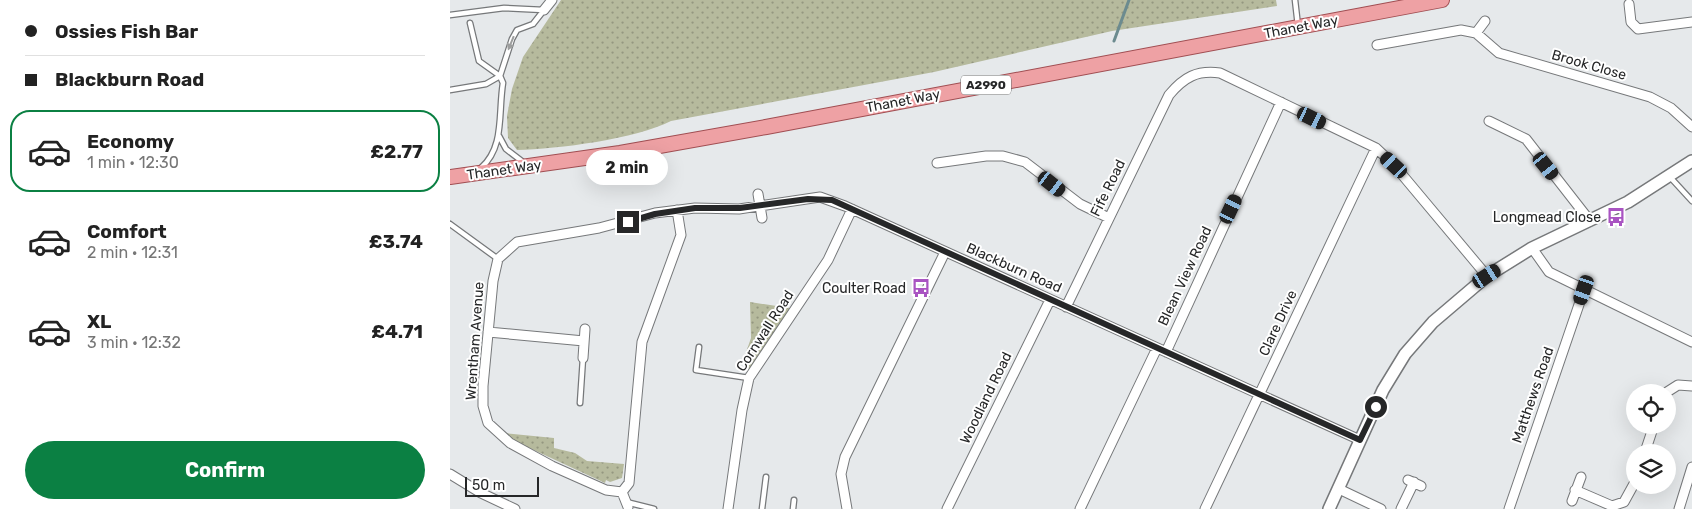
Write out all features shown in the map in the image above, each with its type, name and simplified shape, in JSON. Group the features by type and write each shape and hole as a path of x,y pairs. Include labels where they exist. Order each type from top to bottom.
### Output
{"main road":[{"name":"Thanet Way","path":"450,177 528,167 766,127 1298,28 1419,2 1442,0"}],"street":[{"path":"544,10 552,0"},
{"path":"1629,4 1631,22 1638,30 1692,22"},
{"path":"1375,35 1377,48 1461,30 1476,33 1484,21"},
{"name":"Brook Close","path":"1476,33 1499,53 1650,97 1671,108 1692,127"},
{"name":"Fife Road","path":"1066,307 1169,94 1178,84 1191,75 1208,72 1220,73 1281,102"},
{"path":"1281,102 1376,148 1394,165 1487,276"},
{"name":"Blean View Road","path":"1080,509 1161,350 1281,102"},
{"path":"1489,121 1506,125 1526,138 1590,220"},
{"name":"Clare Drive","path":"1205,509 1376,148"},
{"path":"937,163 986,156 1004,156 1025,162 1080,204 1109,218"},
{"path":"1329,509 1383,390 1405,354 1433,322 1487,276 1532,248 1628,202 1670,177 1692,161"},
{"path":"946,162 948,172"},
{"path":"758,194 762,218"},
{"name":"Blackburn Road","path":"498,259 517,242 599,228 677,210 740,208 820,198 832,200 1360,440"},
{"name":"Cornwall Road","path":"728,509 742,410 749,378 828,260 852,209"},
{"path":"627,505 622,492 629,483 642,342 682,235 677,210"},
{"path":"1532,248 1549,272 1692,342"},
{"path":"847,509 841,474 844,457 945,252"},
{"name":"Wrentham Avenue","path":"498,259 493,281 483,400 488,424 510,443 552,466 606,490 622,492"},
{"name":"Matthews Road","path":"1509,509 1584,290"},
{"name":"Woodland Road","path":"947,509 1050,300"},
{"path":"583,358 585,329"},
{"path":"488,332 584,341"},
{"path":"1676,386 1692,386"},
{"path":"1679,509 1692,467"},
{"path":"450,474 481,493 516,509"},
{"path":"1572,501 1581,477"},
{"path":"1401,509 1414,483"},
{"path":"1339,488 1381,509"},
{"path":"1575,490 1612,506 1624,502 1628,494"}],"lane":[{"path":"1296,0 1298,28"},
{"path":"450,15 504,8 544,10"},
{"path":"475,174 490,160 499,136 502,83 500,76 512,39 518,30 533,24 544,10"},
{"path":"470,23 479,61 500,76"},
{"path":"450,90 486,84 500,76"},
{"path":"499,136 506,149 528,167"},
{"path":"1670,177 1692,201"},
{"path":"450,224 498,259"},
{"path":"699,347 696,370 749,378"},
{"path":"580,402 583,358"},
{"path":"762,509 766,477"},
{"path":"793,509 794,500"},
{"path":"627,505 654,509"}],"green space":[{"path":"561,0 1276,0 1277,6 1112,31 934,72 671,121 618,138 553,148 517,150 508,138 507,116 512,89 523,57"},
{"path":"750,302 796,309 752,374 743,361 751,338"},
{"path":"504,433 554,438 554,448 575,453 587,461 624,464 622,478 610,482 606,480 605,483 510,439"}],"waterway":[{"path":"1114,41 1129,0"}],"place":[{"name":"Longmead Close","path":"1616,217"},
{"name":"Coulter Road","path":"921,288"}],"route":[{"path":"628,222 655,214 695,208 740,208 820,198 832,200 1360,440 1376,407"}]}
